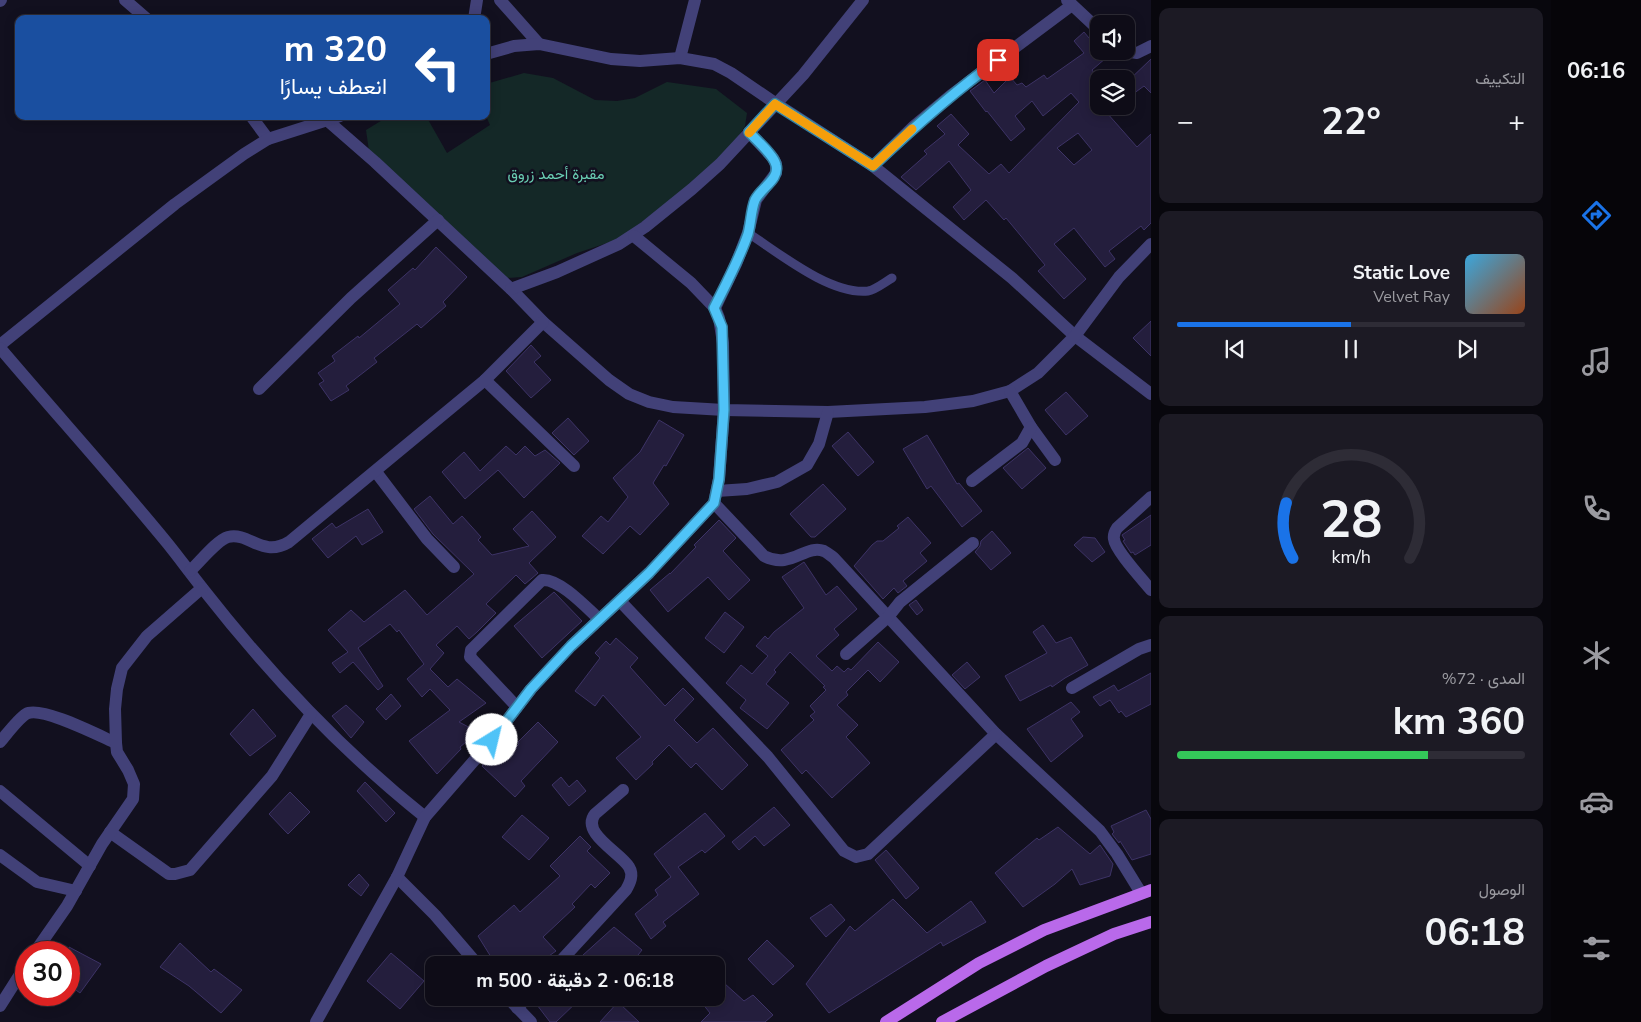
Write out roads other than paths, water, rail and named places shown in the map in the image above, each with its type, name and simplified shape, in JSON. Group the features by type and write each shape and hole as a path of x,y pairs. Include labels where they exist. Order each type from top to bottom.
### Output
{"main road":[{"path":"886,1022 987,959 1044,930 1146,892"},
{"path":"942,1022 1046,966 1114,934 1151,922"}],"street":[{"path":"125,0 142,15"},
{"path":"475,15 477,0"},
{"path":"500,0 539,44"},
{"path":"680,58 694,0"},
{"path":"511,289 557,272 634,236 720,164 803,75 862,0"},
{"path":"873,166 914,126 1069,2 1090,22"},
{"path":"490,53 514,46 539,44 611,59 640,61 680,58 714,64 731,73 775,104 873,166 1012,278 1075,336 1151,394"},
{"path":"1135,54 1151,46"},
{"path":"254,120 268,139"},
{"path":"331,120 268,139 244,154 175,204 0,347 169,544 202,588 262,659 312,714 398,795 425,816"},
{"path":"335,120 375,162 511,289 543,322 587,361 629,394 649,402 672,407 828,412 954,404 1010,391 1038,373 1075,336 1119,277 1151,244"},
{"path":"714,308 736,264 748,233 756,200 774,176 777,166 773,158 749,132"},
{"path":"258,388 352,298 438,220"},
{"path":"634,236 691,283 714,308 722,327 724,410 715,497 764,556 771,560 783,561 817,550 825,552 834,558 996,734 1100,831 1146,892"},
{"path":"190,571 227,538 238,537 271,548 282,547 376,472 485,380 543,322"},
{"path":"485,380 574,466"},
{"path":"1010,391 1032,428 1055,460"},
{"path":"316,1022 397,877 425,816 492,740 516,707 571,646 649,573 715,497 777,482 807,465 819,444 828,412"},
{"path":"972,481 1022,443 1032,428"},
{"path":"376,472 426,538 454,567"},
{"path":"1151,497 1117,528 1114,538 1119,550 1151,590"},
{"path":"846,654 888,616 900,602 973,543"},
{"path":"516,707 470,657 471,650 542,580 551,580 556,583 600,619"},
{"path":"42,941 76,891 110,832 133,799 134,784 117,752 116,743 115,709 122,668 147,636 202,588"},
{"path":"620,601 768,757 844,851 856,857 868,854 996,734"},
{"path":"1072,688 1139,649 1151,645"},
{"path":"0,742 27,714 35,711 50,714 116,743"},
{"path":"110,832 169,874 190,870 272,776 312,714"},
{"path":"565,956 630,884 632,877 629,867 596,834 591,819 623,790"},
{"path":"0,791 90,866"},
{"path":"0,855 37,882 76,891"},
{"path":"397,877 435,915 470,956"},
{"path":"0,1006 15,982"},
{"path":"517,1008 531,1022"}],"lane":[{"path":"748,233 828,283 847,290 870,291 892,278"}],"park label":[{"name":"مقبرة أحمد زروق","path":"556,174"}]}
